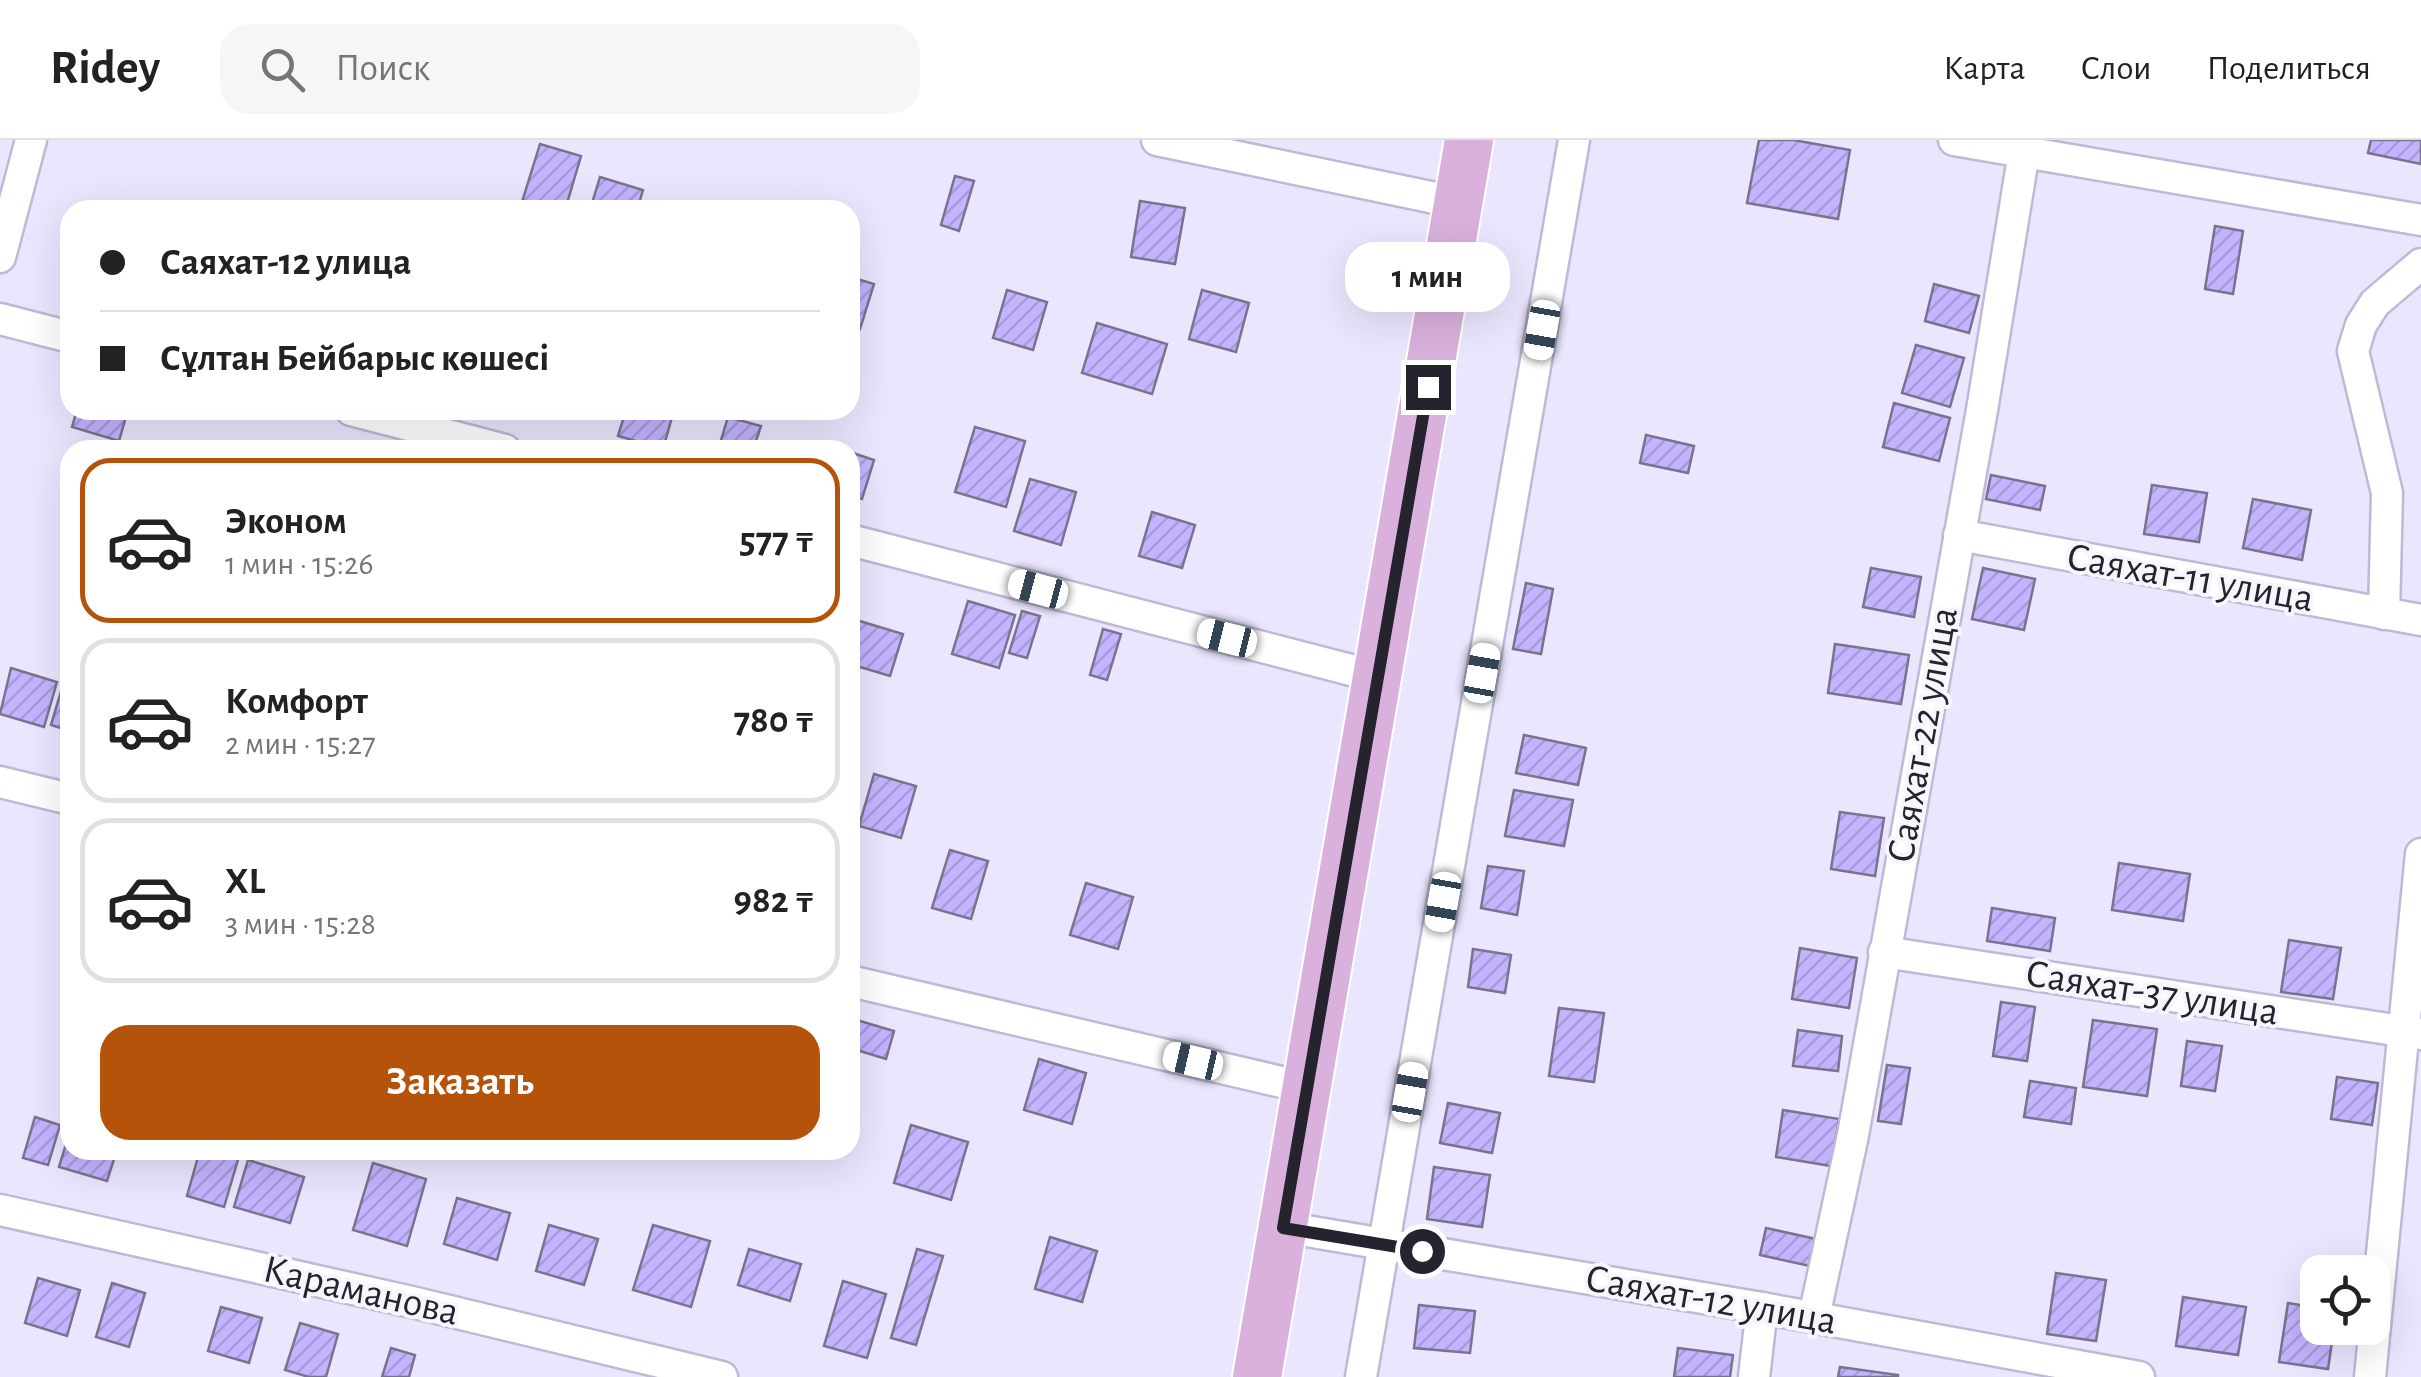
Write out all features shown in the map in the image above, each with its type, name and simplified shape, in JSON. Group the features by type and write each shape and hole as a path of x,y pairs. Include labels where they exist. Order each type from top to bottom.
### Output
{"main road":[{"path":"1257,1377 1469,140"}],"street":[{"path":"0,257 31,140"},
{"path":"1157,140 1260,150 1460,203"},
{"path":"1361,1377 1574,140"},
{"path":"1954,140 2421,220"},
{"name":"Саяхат-22 улица","path":"1814,1318 1852,1135 2024,152"},
{"path":"2384,614 2387,493 2353,351 2361,324 2375,302 2421,264"},
{"path":"0,318 60,334"},
{"path":"390,420 466,440"},
{"name":"Саяхат-11 улица","path":"1958,535 2421,620"},
{"path":"860,543 1378,678"},
{"path":"0,782 60,797"},
{"path":"2370,1377 2412,1033 2421,854"},
{"name":"Саяхат-37 улица","path":"1884,952 2412,1033"},
{"path":"860,983 1307,1088"},
{"name":"Караманова","path":"0,1210 416,1303 722,1377"},
{"name":"Саяхат-12 улица","path":"1283,1228 1762,1308 2139,1377"},
{"path":"1754,1377 1762,1308"}],"building":[{"path":"1759,140 1793,140 1850,150 1838,219 1747,203"},
{"path":"2371,140 2421,140 2421,164 2368,153"},
{"path":"540,144 581,156 568,200 523,200"},
{"path":"955,176 974,181 959,231 941,225"},
{"path":"600,177 643,190 640,200 593,200"},
{"path":"1140,201 1185,208 1175,264 1131,257"},
{"path":"2215,226 2243,231 2233,294 2205,289"},
{"path":"860,280 874,284 860,329"},
{"path":"1934,284 1979,296 1969,333 1925,321"},
{"path":"1007,290 1047,302 1033,350 993,338"},
{"path":"1202,290 1249,303 1236,352 1189,339"},
{"path":"1097,323 1167,344 1152,394 1082,373"},
{"path":"1916,345 1964,358 1950,407 1902,393"},
{"path":"1894,403 1950,418 1939,461 1883,447"},
{"path":"74,420 125,420 119,440 72,427"},
{"path":"623,420 671,420 666,440 618,436"},
{"path":"727,420 761,426 756,440 721,440"},
{"path":"975,427 1025,441 1006,507 955,492"},
{"path":"1646,435 1694,446 1688,473 1640,463"},
{"path":"860,455 874,460 860,498"},
{"path":"1991,475 2045,486 2040,510 1986,499"},
{"path":"1030,479 1076,492 1061,545 1014,531"},
{"path":"2152,485 2207,493 2199,542 2144,534"},
{"path":"2253,499 2311,510 2302,560 2243,548"},
{"path":"1152,512 1195,525 1182,568 1139,556"},
{"path":"1871,568 1921,577 1914,617 1863,607"},
{"path":"1983,568 2035,579 2024,630 1972,619"},
{"path":"1526,583 1553,589 1541,654 1513,649"},
{"path":"968,601 1015,615 999,668 952,654"},
{"path":"1022,611 1040,616 1027,658 1009,653"},
{"path":"860,621 903,634 890,676 860,667"},
{"path":"1103,629 1121,634 1107,680 1090,675"},
{"path":"1835,644 1909,655 1901,704 1828,693"},
{"path":"11,668 57,682 44,727 0,714"},
{"path":"60,695 60,728 51,725"},
{"path":"1524,735 1586,748 1578,785 1516,773"},
{"path":"874,774 916,786 901,838 860,826"},
{"path":"1514,790 1573,800 1564,846 1505,836"},
{"path":"1840,812 1884,818 1875,876 1831,869"},
{"path":"950,850 988,861 971,919 932,908"},
{"path":"2119,863 2190,874 2183,921 2112,910"},
{"path":"1488,866 1524,871 1517,915 1481,908"},
{"path":"1086,883 1133,897 1118,949 1070,935"},
{"path":"1992,908 2055,918 2050,951 1987,941"},
{"path":"2289,940 2341,948 2333,999 2281,992"},
{"path":"1800,948 1857,958 1849,1008 1792,999"},
{"path":"1473,949 1511,955 1505,993 1468,987"},
{"path":"2001,1002 2035,1007 2027,1061 1993,1056"},
{"path":"1559,1008 1604,1013 1594,1082 1549,1076"},
{"path":"2093,1020 2157,1029 2147,1096 2083,1087"},
{"path":"860,1021 894,1031 886,1059 860,1051"},
{"path":"1798,1030 1842,1036 1838,1071 1793,1066"},
{"path":"2187,1041 2222,1046 2215,1091 2181,1086"},
{"path":"1039,1059 1086,1073 1072,1124 1024,1110"},
{"path":"1887,1065 1910,1068 1901,1124 1878,1121"},
{"path":"2337,1077 2378,1083 2372,1125 2331,1119"},
{"path":"2030,1081 2076,1088 2071,1124 2024,1117"},
{"path":"1448,1103 1500,1113 1492,1153 1440,1143"},
{"path":"1783,1110 1839,1119 1831,1166 1776,1157"},
{"path":"35,1117 60,1125 48,1165 23,1158"},
{"path":"911,1125 968,1142 951,1200 894,1183"},
{"path":"61,1160 114,1160 107,1181 59,1167"},
{"path":"197,1160 238,1160 224,1207 187,1196"},
{"path":"248,1160 304,1177 290,1223 234,1207"},
{"path":"373,1163 426,1179 407,1246 353,1230"},
{"path":"1434,1167 1490,1175 1482,1227 1427,1219"},
{"path":"457,1198 510,1213 497,1260 444,1244"},
{"path":"549,1225 598,1239 584,1285 536,1271"},
{"path":"653,1225 710,1241 691,1307 633,1290"},
{"path":"1766,1228 1816,1239 1810,1266 1760,1255"},
{"path":"1050,1237 1097,1251 1082,1302 1035,1289"},
{"path":"749,1249 801,1264 790,1301 738,1285"},
{"path":"917,1249 943,1256 916,1345 891,1338"},
{"path":"2056,1273 2106,1280 2096,1341 2047,1334"},
{"path":"38,1278 80,1290 67,1336 25,1323"},
{"path":"843,1281 886,1294 867,1358 824,1346"},
{"path":"112,1283 145,1293 129,1347 96,1337"},
{"path":"2183,1297 2246,1307 2238,1355 2176,1346"},
{"path":"2288,1303 2300,1305 2300,1345 2332,1345 2328,1369 2279,1362"},
{"path":"1419,1305 1475,1311 1470,1353 1414,1348"},
{"path":"221,1307 262,1318 249,1363 208,1351"},
{"path":"300,1323 338,1334 326,1377 285,1370"},
{"path":"391,1348 415,1355 409,1377 382,1377"},
{"path":"1678,1348 1733,1355 1730,1377 1674,1377"},
{"path":"1840,1367 1898,1375 1898,1377 1838,1377"}],"route":[{"path":"1422,1251 1283,1228 1428,387"}]}
